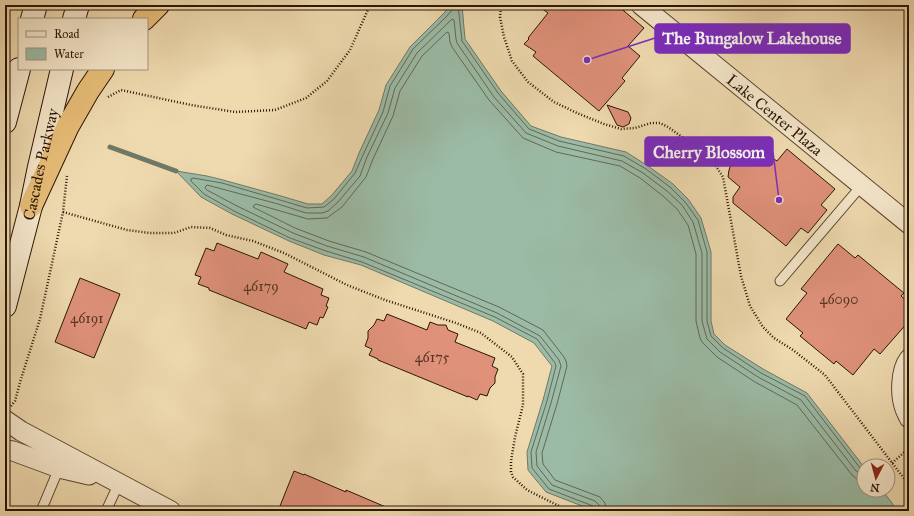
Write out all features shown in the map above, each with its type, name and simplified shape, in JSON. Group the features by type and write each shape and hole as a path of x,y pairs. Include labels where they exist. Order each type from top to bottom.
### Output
{"highway":[{"path":"145,18 158,5"},
{"path":"31,206 68,126 88,91 102,70"}],"main road":[{"path":"32,18 36,5"},
{"path":"74,18 78,5"},
{"path":"5,122 19,70"},
{"name":"Cascades Parkway","path":"5,306 31,206 62,70"}],"street":[{"name":"Lake Center Plaza","path":"642,5 909,224"},
{"path":"909,359 902,376 901,393 904,409 909,418"},
{"path":"8,414 21,431 172,511"},
{"path":"5,450 13,451 59,468 119,483"}],"lane":[{"path":"780,281 862,185"},
{"path":"41,511 59,468"},
{"path":"106,511 119,483"}],"path":[{"path":"106,98 121,90 191,105 234,112 275,110 306,98 327,81 350,50 370,5"},
{"path":"501,5 500,17 504,37 512,60 528,82 554,102 604,124 622,129 635,128 651,122 660,123 710,157 723,177 742,276 750,306 763,327 774,338 793,350 824,375 888,458"},
{"path":"8,414 14,401 40,319 63,212 68,172"},
{"path":"63,212 127,230 150,233 174,233 191,227 210,228 253,241 284,253 347,286 481,333 512,358 523,374 523,405 511,461 511,472 513,477 527,490 569,511"},
{"path":"896,459 909,448"},
{"path":"896,468 909,485"}],"water":[{"path":"451,5 462,5 465,39 501,91 531,126 561,137 626,152 673,184 688,199 701,218 711,252 711,321 714,334 725,345 763,369 807,393 857,458 856,498 888,498 898,511 595,511 546,492 528,470 527,452 552,366 534,343 493,321 361,265 324,255 289,241 232,214 201,197 176,171 223,180 308,204 322,204 331,196 352,171 379,110 386,85 410,47"}],"building":[{"path":"537,5 617,5 644,28 628,46 640,56 622,78 625,81 599,111 533,56 536,52 524,44 548,13"},
{"path":"607,105 628,112 631,118 629,124 623,127 617,125"},
{"path":"787,149 835,189 821,205 827,210 808,233 801,228 786,246 733,203 733,197 740,187 728,177 731,164 747,152 764,153 777,161"},
{"path":"217,243 258,259 261,252 288,264 284,272 323,289 321,295 329,298 326,306 328,307 323,318 320,317 317,325 309,322 306,329 209,290 209,288 198,284 201,277 195,275 206,248 214,251"},
{"path":"838,244 855,258 858,255 904,293 901,296 909,303 909,321 880,354 874,349 853,375 836,361 834,364 800,336 803,333 786,319 807,293 801,289"},
{"path":"80,278 120,294 94,358 55,342"},
{"path":"387,314 427,330 430,322 438,325 446,325 448,330 458,334 455,342 495,358 492,366 498,369 495,377 495,383 490,388 487,396 480,394 477,400 468,397 369,355 372,349 365,346 368,338 368,331 377,319 384,321"},
{"path":"294,471 346,492 346,490 395,511 278,511"}],"waterway":[{"path":"110,147 176,171"}],"place":[{"name":"The Bungalow Lakehouse","path":"587,60"},
{"name":"Cherry Blossom","path":"779,200"}]}
